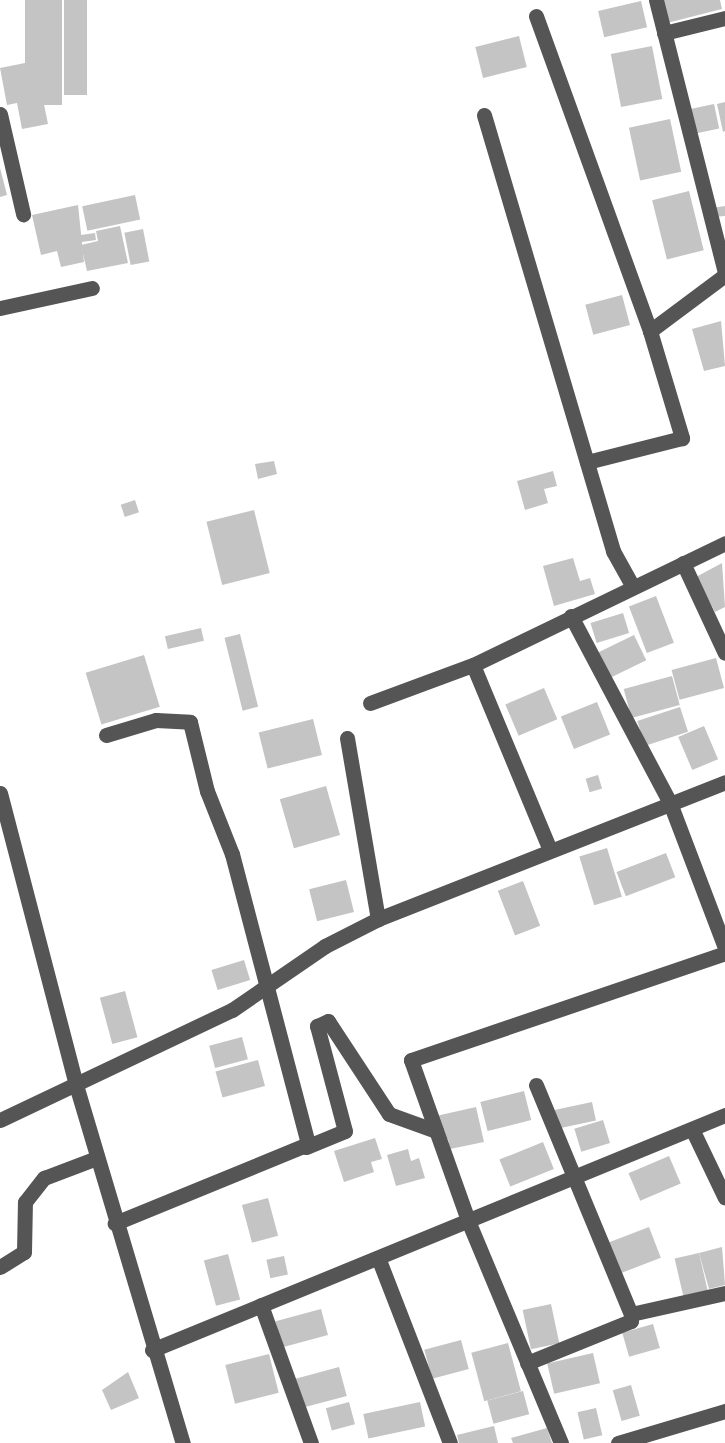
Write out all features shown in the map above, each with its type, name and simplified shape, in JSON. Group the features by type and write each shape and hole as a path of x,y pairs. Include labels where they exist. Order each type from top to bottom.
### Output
{"street":[{"path":"650,331 725,273 720,234 656,0"},
{"path":"536,16 650,331 682,438 587,462"},
{"path":"664,33 725,18"},
{"path":"0,114 23,214"},
{"path":"484,115 613,551 633,587"},
{"path":"0,308 92,288"},
{"path":"370,703 473,665 570,616 725,543"},
{"path":"683,563 725,652"},
{"path":"570,616 670,803 725,948"},
{"path":"473,665 550,850"},
{"path":"106,735 156,720 190,722 268,985 304,1119 306,1147"},
{"path":"347,738 378,919"},
{"path":"0,1120 232,1010 268,985 378,919 725,782"},
{"path":"0,793 76,1085 152,1350 183,1443"},
{"path":"561,1443 469,1223 411,1060 725,954"},
{"path":"116,1223 345,1131 317,1026 328,1021 389,1114 436,1131"},
{"path":"527,1363 631,1321 631,1314 572,1179 536,1085"},
{"path":"152,1350 379,1260 725,1115"},
{"path":"692,1129 725,1198"},
{"path":"0,1267 24,1252 25,1202 44,1178 97,1158"},
{"path":"379,1260 450,1443"},
{"path":"631,1314 725,1293"},
{"path":"261,1305 311,1443"},
{"path":"618,1443 725,1411"}],"building":[{"path":"25,0 62,0 62,105 25,105"},
{"path":"64,0 87,0 87,95 64,95"},
{"path":"661,0 720,0 722,9 667,23"},
{"path":"641,1 647,27 604,37 598,11"},
{"path":"519,36 527,67 483,78 475,47"},
{"path":"652,46 662,99 621,107 611,54"},
{"path":"35,61 48,124 22,129 17,103 7,105 0,68"},
{"path":"725,102 725,131 723,132 717,104"},
{"path":"714,104 719,128 691,134 686,110"},
{"path":"670,119 681,172 640,181 629,128"},
{"path":"0,168 7,195 0,197"},
{"path":"689,191 704,250 667,259 652,200"},
{"path":"135,195 140,219 87,231 82,206"},
{"path":"78,205 84,262 61,267 57,251 41,255 32,215"},
{"path":"725,206 725,216 714,217 712,208"},
{"path":"120,226 128,263 87,271 81,245 98,241 96,231"},
{"path":"143,229 149,261 131,265 124,233"},
{"path":"95,233 96,240 80,242 79,235"},
{"path":"622,295 630,325 593,335 585,305"},
{"path":"721,321 725,366 704,371 692,329"},
{"path":"274,461 277,474 258,479 255,464"},
{"path":"553,471 557,486 544,489 548,503 525,510 517,481"},
{"path":"135,500 139,512 125,517 121,505"},
{"path":"254,510 270,573 222,585 206,522"},
{"path":"573,558 580,581 590,578 595,594 554,606 543,566"},
{"path":"722,563 725,607 715,612 696,577"},
{"path":"656,596 674,643 647,653 629,606"},
{"path":"623,613 629,633 597,643 590,623"},
{"path":"201,628 204,641 168,649 165,636"},
{"path":"240,634 258,707 243,711 224,638"},
{"path":"634,635 646,660 610,678 598,653"},
{"path":"144,655 160,707 101,724 86,673"},
{"path":"716,658 724,688 680,700 672,670"},
{"path":"672,676 680,705 631,718 624,689"},
{"path":"544,688 557,719 519,736 505,704"},
{"path":"597,702 610,734 574,749 561,717"},
{"path":"680,707 688,732 645,746 637,721"},
{"path":"313,719 322,755 268,768 259,733"},
{"path":"704,726 718,759 692,770 678,737"},
{"path":"598,775 602,788 590,792 586,779"},
{"path":"326,786 340,835 294,848 280,799"},
{"path":"607,848 622,897 594,905 579,856"},
{"path":"666,853 675,877 626,896 617,872"},
{"path":"346,880 354,912 317,921 309,889"},
{"path":"523,881 540,926 515,935 498,891"},
{"path":"244,960 250,980 218,990 211,970"},
{"path":"125,991 137,1037 112,1044 100,998"},
{"path":"242,1037 248,1059 215,1068 209,1046"},
{"path":"258,1060 265,1086 222,1097 215,1071"},
{"path":"524,1091 531,1120 488,1131 480,1102"},
{"path":"592,1102 596,1121 555,1129 551,1111"},
{"path":"476,1107 484,1142 450,1149 448,1139 441,1141 436,1116"},
{"path":"603,1120 610,1143 581,1152 574,1129"},
{"path":"375,1138 382,1159 371,1162 374,1172 344,1182 334,1151"},
{"path":"543,1142 554,1169 510,1186 499,1160"},
{"path":"408,1149 411,1161 419,1158 425,1178 396,1186 387,1155"},
{"path":"669,1156 681,1184 640,1201 628,1173"},
{"path":"268,1198 278,1236 252,1243 242,1205"},
{"path":"649,1227 661,1258 620,1274 608,1243"},
{"path":"722,1247 725,1285 709,1289 699,1253"},
{"path":"699,1253 708,1291 683,1297 675,1259"},
{"path":"228,1254 240,1299 216,1306 204,1260"},
{"path":"284,1256 288,1275 270,1278 266,1260"},
{"path":"551,1304 559,1343 531,1349 523,1310"},
{"path":"321,1309 328,1335 283,1347 276,1321"},
{"path":"653,1324 660,1348 629,1357 622,1333"},
{"path":"461,1340 469,1369 432,1379 424,1350"},
{"path":"508,1343 521,1391 484,1401 471,1353"},
{"path":"593,1353 600,1383 554,1394 547,1364"},
{"path":"269,1354 279,1393 235,1404 225,1365"},
{"path":"339,1367 347,1396 303,1408 296,1379"},
{"path":"128,1372 139,1398 111,1410 102,1390"},
{"path":"631,1385 640,1416 622,1421 613,1390"},
{"path":"523,1391 529,1414 493,1424 487,1401"},
{"path":"349,1402 355,1424 332,1430 326,1408"},
{"path":"420,1402 425,1426 368,1439 363,1414"},
{"path":"596,1408 602,1435 584,1440 577,1412"},
{"path":"494,1426 498,1443 459,1443 457,1435"},
{"path":"547,1428 552,1443 513,1443 511,1438"}]}
